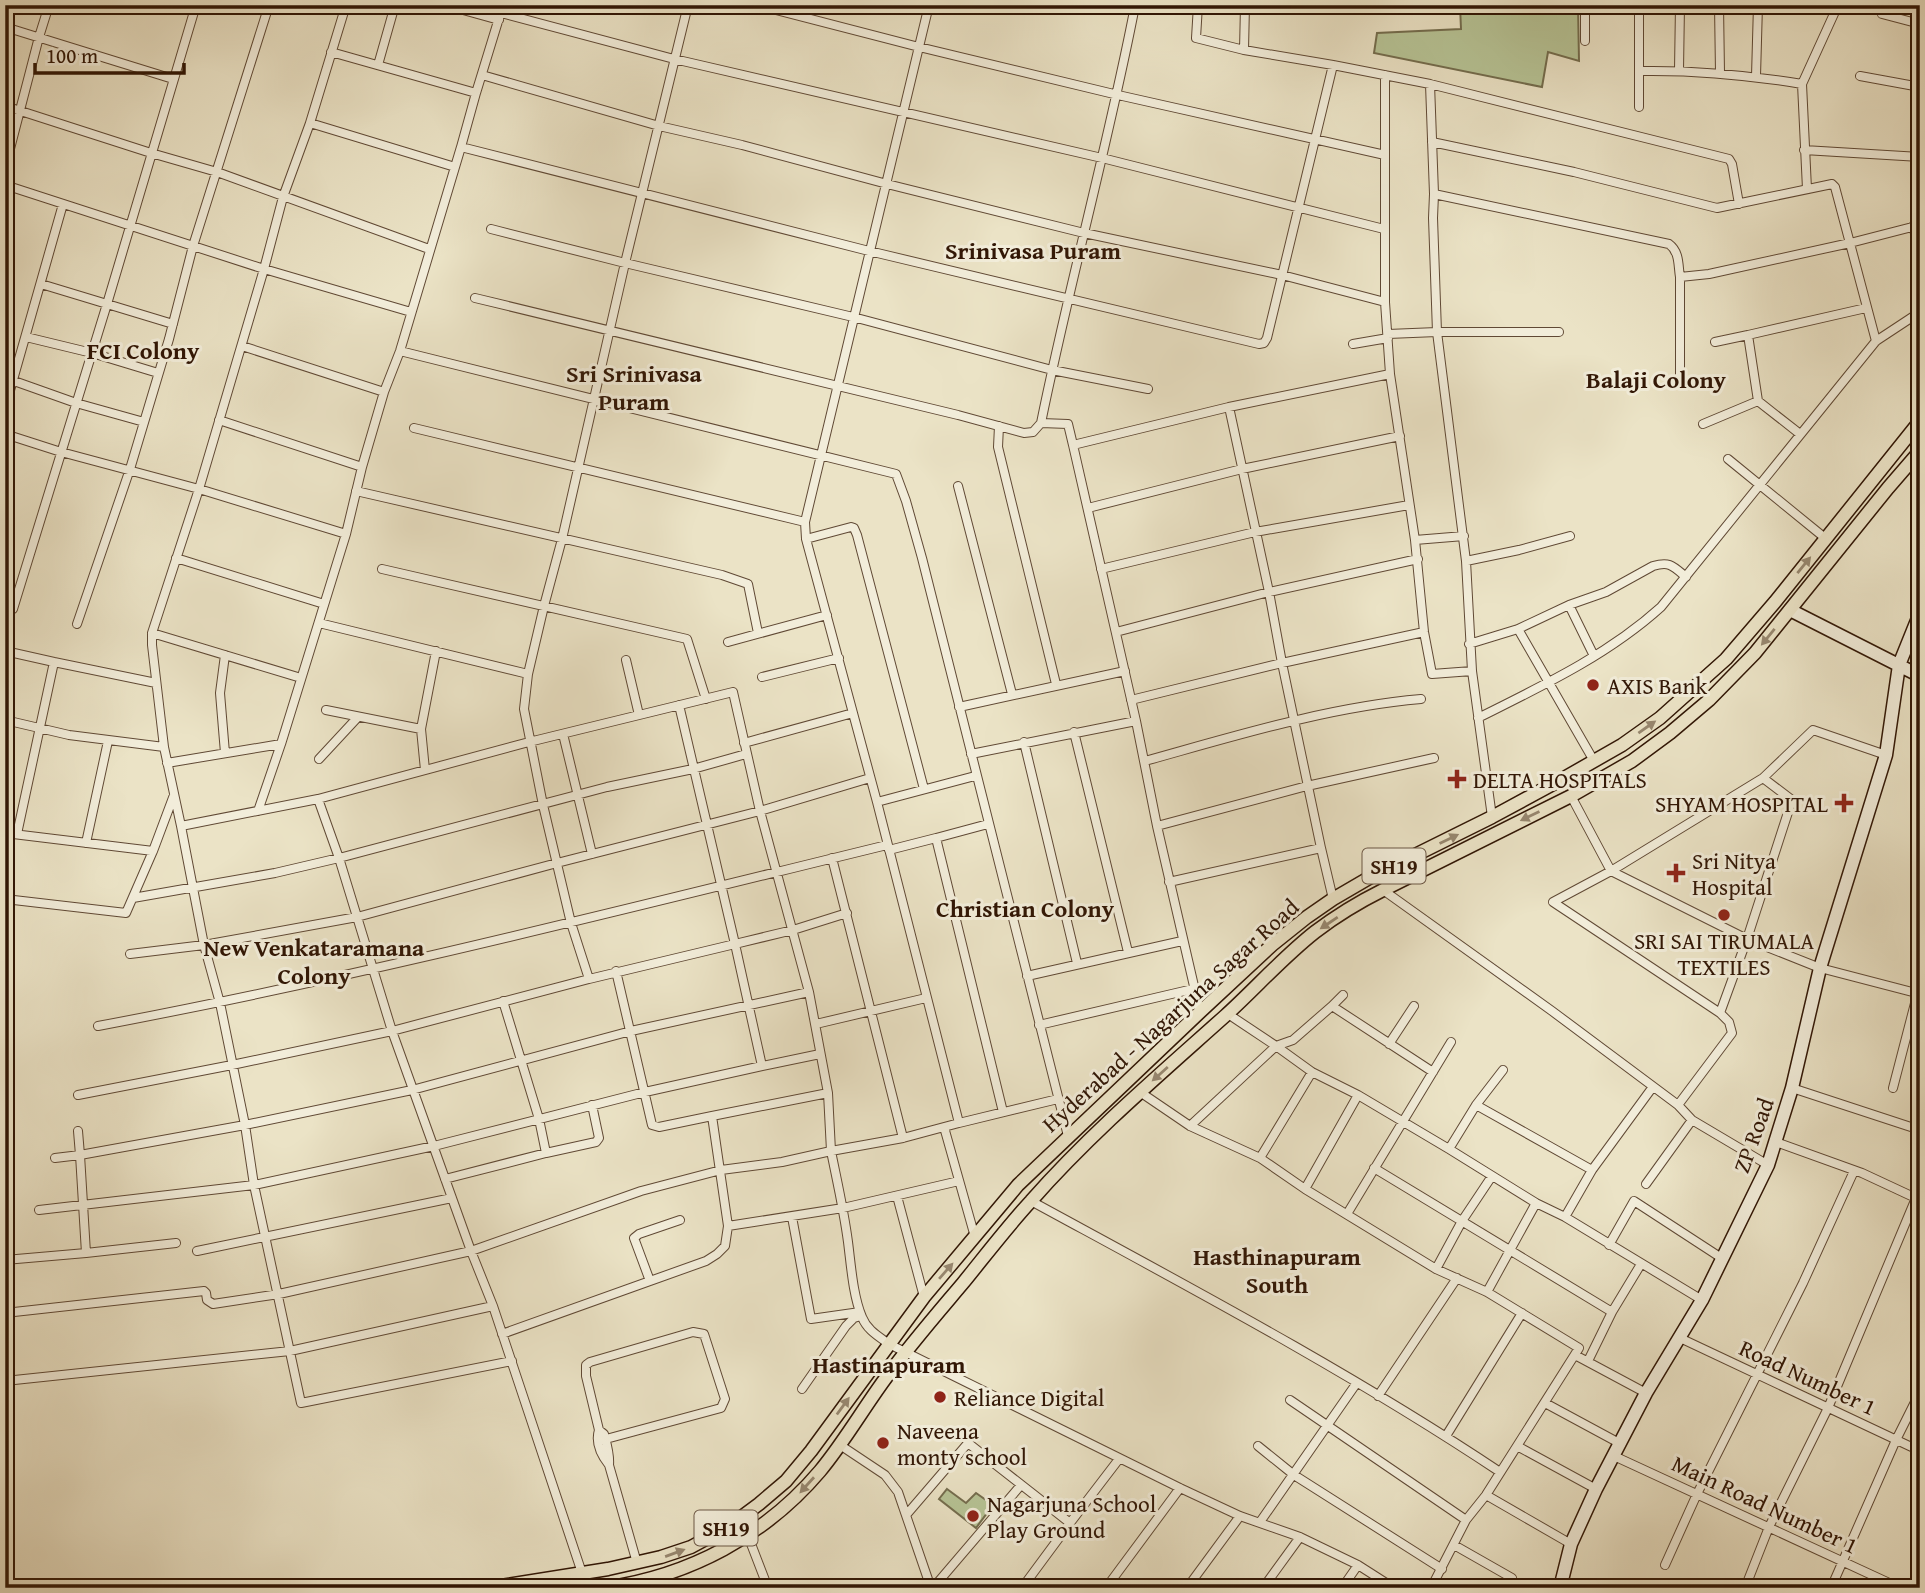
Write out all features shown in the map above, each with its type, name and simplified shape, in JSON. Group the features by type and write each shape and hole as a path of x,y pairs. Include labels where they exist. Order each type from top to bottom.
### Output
{"main road":[{"name":"Hyderabad - Nagarjuna Sagar Road","path":"488,1588 661,1558 691,1547 728,1527 759,1504 786,1480 811,1451 924,1297 1018,1185 1200,1012 1272,945 1333,900 1369,878 1492,817 1594,761 1660,718 1726,659 1920,421"},
{"name":"Hyderabad - Nagarjuna Sagar Road","path":"605,1588 667,1574 698,1563 748,1536 799,1494 840,1445 906,1352 1031,1201 1083,1146 1140,1092 1316,931 1382,890 1571,796 1632,761 1699,708 1755,653 1864,517 1918,455"},
{"path":"1853,504 1864,517"}],"street":[{"path":"5,168 49,5"},
{"path":"77,624 130,469 194,246 269,5"},
{"path":"346,5 310,123 283,197 242,346 152,633 156,683 164,747 192,888 220,1003 245,1125 254,1185 301,1403 512,1361"},
{"path":"377,65 395,5"},
{"path":"444,5 501,13 674,59 1102,158 1384,229"},
{"path":"589,979 571,923 529,742 524,709 528,674 596,399 625,264 688,5"},
{"path":"757,5 1118,95 1385,155"},
{"path":"929,5 805,522 806,539 959,1123"},
{"path":"475,298 1024,433 1033,432 1041,423 1137,8 1109,5"},
{"path":"1198,5 1196,38 1244,50 1430,84 1729,159 1739,204"},
{"path":"1244,50 1245,5"},
{"path":"1585,5 1585,41"},
{"path":"1639,5 1639,107"},
{"path":"1679,71 1680,5"},
{"path":"1719,5 1720,73"},
{"path":"1756,76 1758,5"},
{"path":"1807,189 1802,84 1838,5"},
{"path":"13,609 131,225 194,6"},
{"path":"258,811 319,623 384,392 400,351 501,13"},
{"path":"1882,14 1920,24"},
{"path":"5,27 173,79"},
{"path":"331,52 476,93"},
{"path":"461,147 869,251 1259,344 1264,343 1267,338 1333,65"},
{"path":"1639,71 1720,73 1802,84"},
{"path":"482,75 659,126 887,184 1084,233 1282,275 1385,302"},
{"path":"1385,75 1385,302 1390,374 1418,559 1424,632 1432,674 1472,671"},
{"path":"1860,76 1920,87"},
{"path":"1430,84 1437,331 1464,536 1469,644 1492,817"},
{"path":"5,106 217,172 429,249"},
{"path":"310,123 454,167"},
{"path":"1432,142 1574,172 1711,207 1721,208 1832,184 1876,341"},
{"path":"1804,150 1920,157"},
{"path":"5,185 264,269 411,312"},
{"path":"1434,194 1669,244 1677,254 1680,277 1680,379"},
{"path":"5,408 63,204"},
{"path":"1680,277 1709,274 1917,226 1920,252"},
{"path":"491,229 625,264 853,317 1052,370 1148,388"},
{"path":"41,284 173,324"},
{"path":"1715,342 1866,308"},
{"path":"1478,718 1550,682 1594,656 1661,607 1876,341 1920,312"},
{"path":"1353,344 1388,336 1437,331 1559,332"},
{"path":"1748,335 1758,401 1800,434"},
{"path":"26,337 158,373"},
{"path":"242,346 384,392"},
{"path":"400,351 896,474 922,558 1068,1136"},
{"path":"1073,445 1229,407 1390,374"},
{"path":"14,381 76,403 144,422"},
{"path":"1703,424 1758,401"},
{"path":"1229,407 1333,900"},
{"path":"219,420 362,467"},
{"path":"1041,423 1068,424 1200,1012"},
{"path":"999,426 998,447 1056,684"},
{"path":"414,428 805,522"},
{"path":"5,434 346,534"},
{"path":"1088,508 1242,470 1400,436"},
{"path":"1728,459 1825,538"},
{"path":"958,486 1012,694"},
{"path":"356,491 722,575 748,584 758,634"},
{"path":"1101,569 1255,532 1409,505"},
{"path":"806,539 854,528 924,789"},
{"path":"1415,540 1464,536"},
{"path":"1466,562 1570,536"},
{"path":"176,558 324,604"},
{"path":"1116,632 1269,592 1418,559"},
{"path":"1469,644 1518,629 1569,605 1606,592 1653,566 1671,565 1686,577"},
{"path":"382,569 687,639 706,699"},
{"path":"1569,605 1594,656"},
{"path":"1790,610 1920,676"},
{"name":"ZP Road","path":"1560,1588 1571,1544 1596,1489 1646,1393 1702,1300 1768,1165 1792,1088 1820,968 1886,755 1899,664 1920,613"},
{"path":"728,642 827,615"},
{"path":"319,623 528,674"},
{"path":"1518,629 1594,761"},
{"path":"1131,701 1282,663 1424,632"},
{"path":"152,633 301,678"},
{"path":"5,651 156,683"},
{"path":"425,770 421,729 436,652"},
{"path":"225,753 220,693 226,655"},
{"path":"762,677 839,658"},
{"path":"626,660 639,715"},
{"path":"17,834 54,662"},
{"path":"959,707 1125,671"},
{"path":"181,826 318,799 529,742 733,692 760,811 816,1024 828,1093 831,1151 860,1314 866,1326 889,1344 1119,1460 1240,1516 1300,1537 1358,1565 1394,1588"},
{"path":"1145,761 1295,720 1421,699"},
{"path":"679,705 692,769 708,825 750,1004 762,1066"},
{"path":"326,710 421,729"},
{"path":"744,743 853,713"},
{"path":"319,759 358,717"},
{"path":"5,720 108,741 164,747"},
{"path":"971,754 1136,721"},
{"path":"1678,1105 1732,1033 1730,1022 1553,902 1611,871 1763,778 1812,730 1886,755"},
{"path":"1074,732 1128,952"},
{"path":"563,734 592,854"},
{"path":"86,843 108,741"},
{"path":"1024,742 1077,963"},
{"path":"167,763 281,744"},
{"path":"133,898 275,873 339,858 746,754"},
{"path":"1157,826 1307,786 1434,758"},
{"path":"877,802 975,776"},
{"path":"130,954 204,945 357,917 760,811 870,778"},
{"path":"1720,1013 1792,800 1763,778"},
{"path":"5,899 126,913 174,795"},
{"path":"1571,796 1611,871 1747,939 1820,968 1919,990 1893,1088"},
{"path":"318,799 412,1090 493,1306 582,1573"},
{"path":"98,1026 374,970 832,858 936,838 988,824"},
{"path":"5,833 153,851"},
{"path":"936,838 1003,1112"},
{"path":"1169,882 1321,848"},
{"path":"832,858 903,1138"},
{"path":"1382,890 1552,1011 1678,1105 1692,1120 1768,1165"},
{"path":"78,1095 392,1031 616,971 793,930 847,913"},
{"path":"1027,976 1182,941"},
{"path":"616,971 650,1121 655,1127 828,1093"},
{"path":"1039,1026 1193,989"},
{"path":"54,1158 245,1125 412,1090 631,1031 809,992"},
{"path":"1190,1126 1276,1046 1293,1040 1343,995"},
{"path":"816,1024 926,998"},
{"path":"503,1001 539,1119 546,1153"},
{"path":"1332,1006 1433,1072"},
{"path":"1389,1044 1414,1006"},
{"path":"1228,1014 1312,1072 1403,1122 1702,1300"},
{"path":"1347,1214 1451,1042"},
{"path":"39,1210 254,1185 434,1146 645,1092 820,1054"},
{"path":"1449,1149 1475,1105 1503,1070"},
{"path":"1260,1158 1312,1072"},
{"path":"1565,1217 1592,1170 1652,1088"},
{"path":"1792,1088 1920,1130"},
{"path":"1140,1092 1190,1126 1260,1158 1305,1189 1436,1269 1487,1292 1579,1348 1486,1495 1466,1520 1431,1588"},
{"path":"1305,1189 1358,1096"},
{"path":"5,1313 204,1291 207,1300 213,1304 279,1294 471,1251 641,1191 721,1170 782,1162 903,1138 1058,1100"},
{"path":"445,1180 596,1142 598,1138 592,1105"},
{"path":"1475,1105 1592,1170"},
{"path":"502,1334 706,1261 725,1246 729,1226 712,1116"},
{"path":"1646,1184 1692,1120"},
{"path":"944,1128 975,1237"},
{"path":"78,1131 86,1253"},
{"path":"1745,1588 1769,1527 1828,1408 1918,1199 1854,1171 1776,1142"},
{"path":"1374,1168 1612,1312"},
{"path":"1665,1565 1697,1494 1803,1283 1854,1171"},
{"path":"1436,1269 1462,1221 1492,1176"},
{"path":"729,1226 843,1208 959,1181"},
{"path":"897,1196 924,1297"},
{"path":"197,1251 452,1198"},
{"path":"1031,1201 1250,1321 1446,1436 1500,1472"},
{"path":"1608,1245 1634,1201 1723,1259"},
{"path":"1487,1292 1536,1203"},
{"path":"792,1217 811,1319 860,1314"},
{"path":"650,1282 634,1237 680,1220"},
{"path":"5,1260 176,1242"},
{"path":"1588,1361 1612,1312 1641,1264"},
{"path":"1378,1396 1457,1278"},
{"path":"5,1381 290,1351 493,1306"},
{"path":"1446,1436 1522,1313"},
{"path":"802,1389 846,1326 860,1314"},
{"path":"606,1439 720,1408 725,1399 704,1334 693,1332 586,1365 586,1376 599,1430 599,1448 609,1465"},
{"name":"Road Number 1","path":"1680,1338 1920,1451"},
{"path":"1575,1355 1646,1393"},
{"path":"1920,1356 1917,1361 1920,1366"},
{"path":"1260,1522 1356,1384"},
{"path":"1831,1588 1920,1392"},
{"path":"1290,1400 1466,1520"},
{"name":"Main Road Number 1","path":"1545,1402 1617,1450 1697,1494 1900,1588"},
{"path":"599,1430 606,1439 610,1454 609,1465 638,1563"},
{"path":"907,1514 968,1443 1070,1523"},
{"path":"840,1445 885,1475 898,1492 932,1588"},
{"path":"1258,1446 1294,1475 1442,1569"},
{"path":"1517,1446 1596,1489"},
{"path":"1022,1588 1119,1460"},
{"path":"932,1588 1021,1485"},
{"path":"1106,1588 1180,1488"},
{"path":"1486,1495 1571,1544"},
{"path":"1187,1588 1240,1516"},
{"path":"748,1536 768,1588"},
{"path":"1264,1588 1300,1537"},
{"path":"1454,1545 1512,1578"},
{"path":"1342,1588 1358,1565"},
{"path":"1029,1580 1040,1588"},
{"path":"1916,1588 1920,1580"}],"green space":[{"path":"1460,5 1578,5 1579,61 1548,52 1542,87 1374,53 1377,33 1461,29"},
{"name":"Nagarjuna School Play Ground","path":"947,1489 966,1503 976,1493 993,1505 976,1528 939,1499"}],"place":[{"name":"AXIS Bank","path":"1593,685"},
{"name":"DELTA HOSPITALS","path":"1457,779"},
{"name":"SHYAM HOSPITAL","path":"1844,803"},
{"name":"Sri Nitya Hospital","path":"1676,873"},
{"name":"SRI SAI TIRUMALA TEXTILES","path":"1724,915"},
{"name":"Reliance Digital","path":"940,1397"},
{"name":"Naveena monty school","path":"883,1443"},
{"name":"Nagarjuna School Play Ground","path":"973,1516"}],"district":[{"name":"Srinivasa Puram","path":"1033,250"},
{"name":"FCI Colony","path":"143,350"},
{"name":"Balaji Colony","path":"1656,379"},
{"name":"Sri Srinivasa Puram","path":"634,387"},
{"name":"Christian Colony","path":"1025,908"},
{"name":"New Venkataramana Colony","path":"314,961"},
{"name":"Hasthinapuram South","path":"1277,1270"},
{"name":"Hastinapuram","path":"889,1364"}]}
